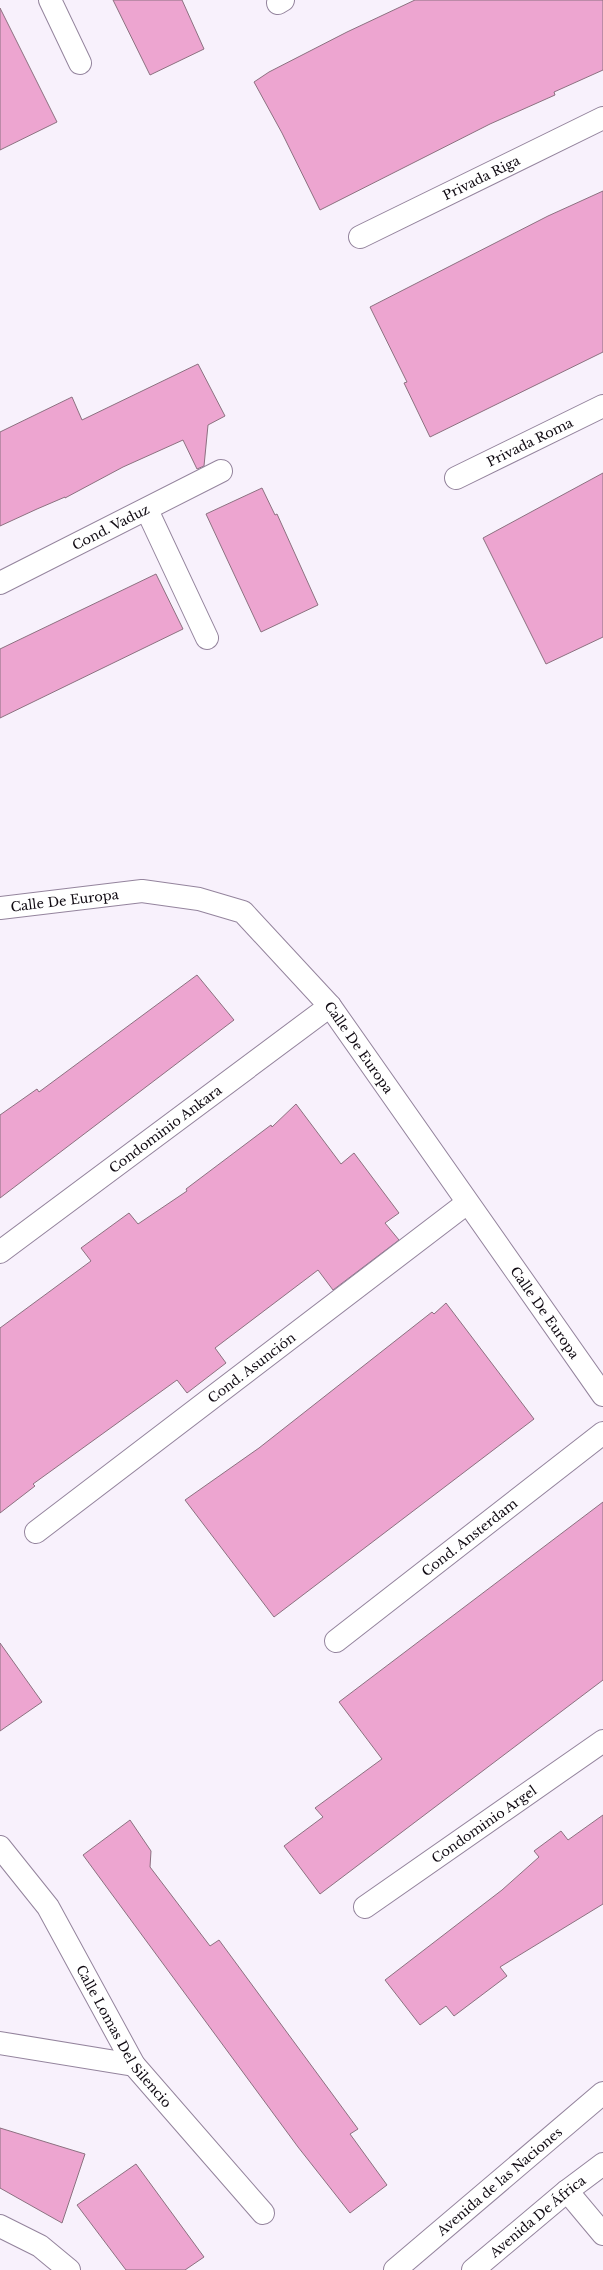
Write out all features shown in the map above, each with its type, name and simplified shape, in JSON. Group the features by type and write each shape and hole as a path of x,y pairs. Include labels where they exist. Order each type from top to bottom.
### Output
{"street":[{"path":"50,0 80,63"},
{"name":"Privada Riga","path":"360,237 603,118"},
{"name":"Privada Roma","path":"456,478 603,406"},
{"name":"Cond. Vaduz","path":"0,583 147,510 221,471"},
{"path":"147,510 207,638"},
{"name":"Calle De Europa","path":"0,908 142,891 200,899 244,912 330,1006 603,1395"},
{"name":"Condominio Ankara","path":"0,1252 330,1006"},
{"name":"Cond. Asunción","path":"36,1532 467,1203"},
{"name":"Cond. Ansterdam","path":"336,1641 603,1433"},
{"name":"Condominio Argel","path":"365,1907 603,1740"},
{"name":"Calle Lomas Del Silencio","path":"0,1848 48,1907 134,2066 263,2213"},
{"path":"0,2043 134,2066"},
{"name":"Avenida de las Naciones","path":"395,2270 603,2093"},
{"name":"Avenida De África","path":"473,2270 567,2191 603,2164"},
{"path":"567,2191 603,2234"},
{"path":"0,2226 40,2246 69,2270"}],"building":[{"path":"113,0 182,0 204,49 150,75"},
{"path":"415,0 603,0 603,70 554,92 555,95 490,124 320,210 282,133 254,82 269,72 347,32"},
{"path":"0,8 57,122 0,150"},
{"path":"603,191 603,352 430,437 404,383 407,382 370,307 548,216"},
{"path":"198,364 225,416 208,425 204,466 197,469 183,440 123,467 65,498 0,526 0,432 72,397 82,420"},
{"path":"603,473 603,637 546,664 483,538"},
{"path":"262,488 275,515 277,514 318,605 261,632 206,514"},
{"path":"156,574 183,629 0,718 0,649"},
{"path":"197,975 234,1020 0,1198 0,1115 37,1089 39,1092"},
{"path":"296,1104 341,1164 354,1153 399,1213 385,1223 399,1240 333,1290 318,1270 215,1348 226,1363 187,1393 177,1380 33,1484 35,1486 0,1513 0,1328 91,1261 81,1248 129,1213 138,1224 187,1191 186,1189 271,1125 272,1127"},
{"path":"446,1303 534,1419 274,1617 185,1500 259,1448 432,1312 434,1314"},
{"path":"603,1502 603,1680 320,1894 284,1846 323,1817 315,1808 382,1759 339,1702"},
{"path":"0,1643 42,1702 0,1731"},
{"path":"603,1815 603,1904 500,1967 507,1976 454,2016 446,2006 420,2025 385,1980 502,1890 539,1857 534,1851 561,1831 568,1840"},
{"path":"130,1820 151,1851 150,1867 210,1946 219,1940 358,2129 350,2134 387,2185 350,2213 298,2147 83,1855"},
{"path":"0,2128 85,2154 62,2223 0,2188"},
{"path":"136,2164 204,2257 185,2270 126,2270 77,2205"}]}
